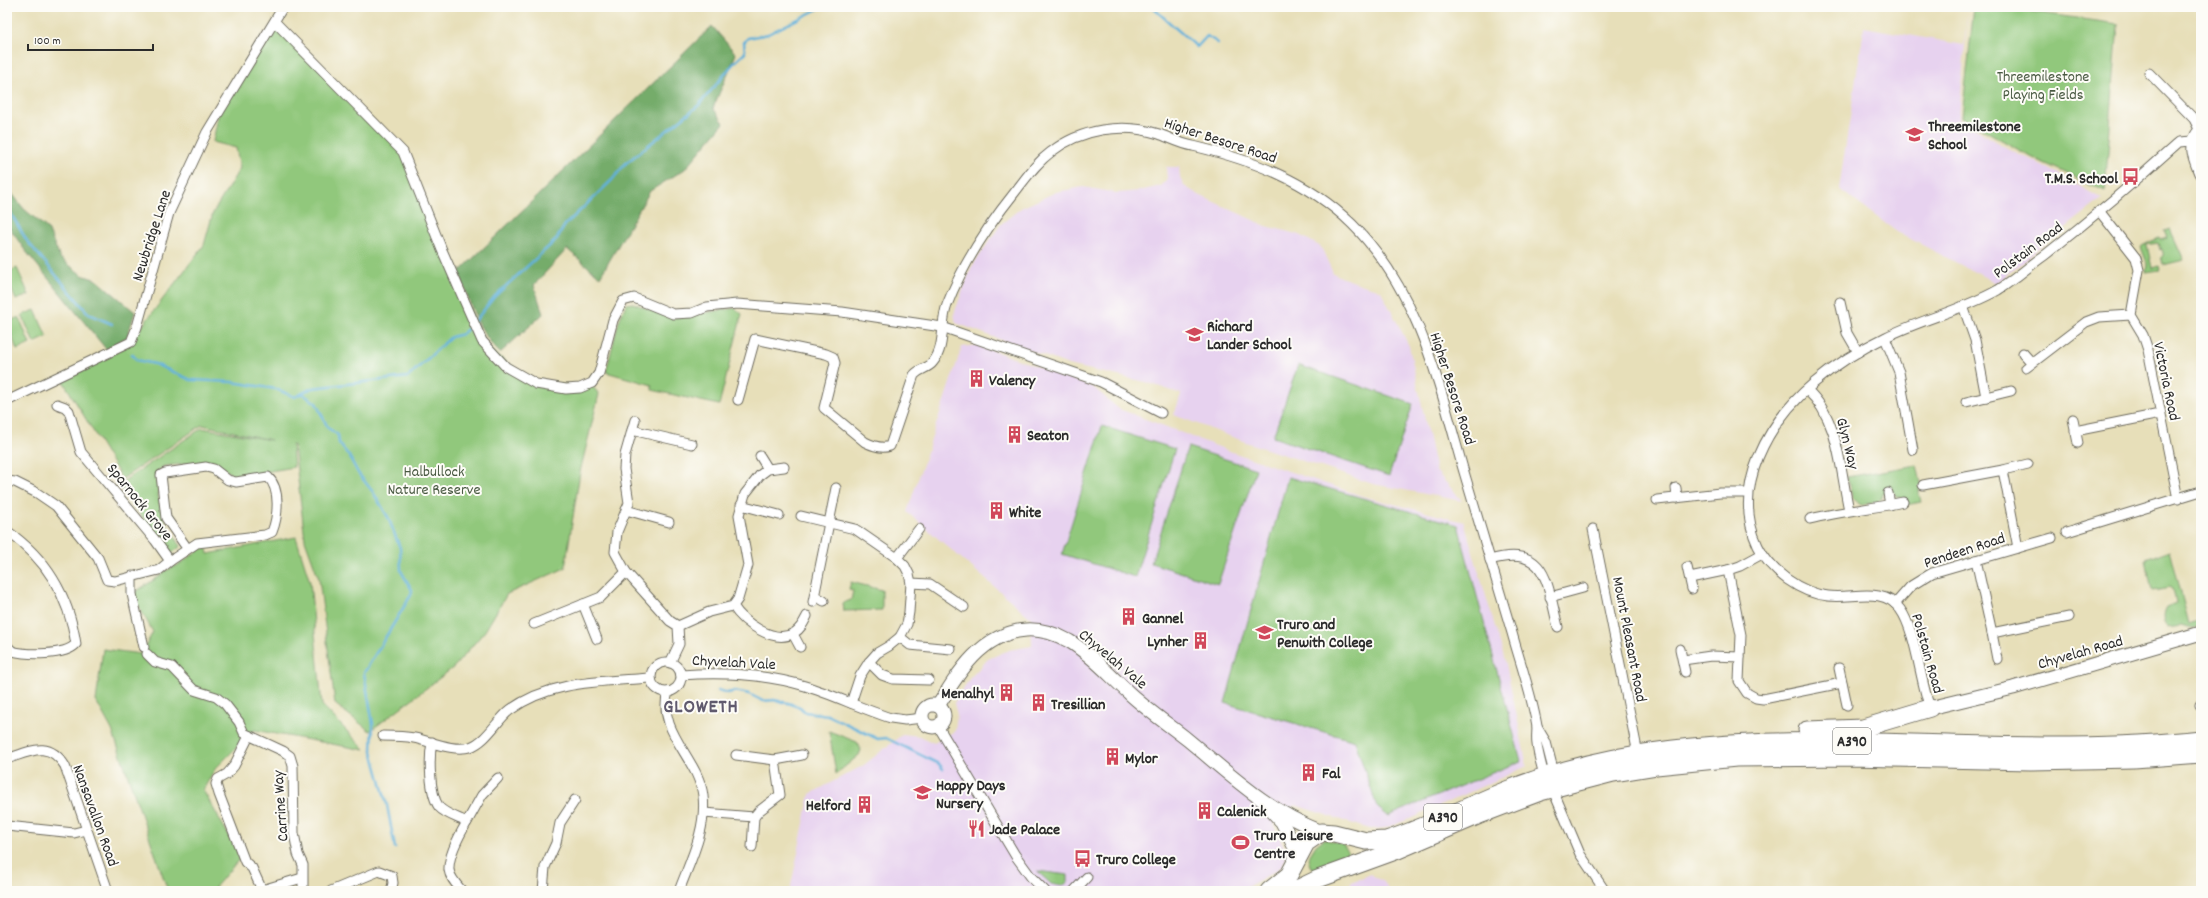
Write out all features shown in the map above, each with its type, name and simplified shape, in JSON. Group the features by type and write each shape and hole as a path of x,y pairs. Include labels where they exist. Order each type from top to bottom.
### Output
{"highway":[{"path":"1712,745 1770,733 1863,728 1933,711"},
{"name":"A390","path":"1293,891 1318,879 1398,850 1551,783 1638,754 1712,745 1820,741 2067,746 2135,744 2201,739"},
{"name":"A390","path":"1322,832 1339,834 1366,841 1386,840 1510,789 1642,768 1736,758 1849,757 2052,761 2134,759 2201,754"},
{"path":"1269,891 1289,875 1309,840 1322,832"},
{"path":"1339,834 1352,848 1353,860 1350,868"},
{"path":"1299,857 1307,869 1318,879"}],"street":[{"name":"Newbridge Lane","path":"7,401 131,342 137,327 169,213 207,132 244,69 284,7"},
{"path":"275,22 402,152 472,320 486,347 506,367 536,384 566,389 580,388 592,384 599,374 613,320 623,301 634,298 673,314 692,313 707,307 737,304 842,312 942,327 1101,382 1161,413"},
{"path":"2149,73 2194,119 2198,134 2194,153 2201,173"},
{"name":"Higher Besore Road","path":"738,400 755,339 826,354 833,357 835,363 824,408 865,442 872,446 885,448 890,446 914,375 935,360 942,340 942,319 952,291 978,242 1039,162 1053,150 1070,140 1100,130 1122,128 1139,130 1255,163 1295,181 1341,214 1369,243 1397,283 1413,315 1426,349 1490,560 1537,726 1537,745 1580,854 1605,891"},
{"name":"Polstain Road","path":"1933,711 1906,622 1895,604 1881,596 1871,594 1825,596 1805,589 1784,577 1762,554 1754,536 1748,493 1752,472 1768,438 1783,417 1814,382 1858,352 1885,338 1963,306 1999,289 2100,212 2179,142 2198,134"},
{"path":"2023,353 2029,366 2086,322 2099,317 2131,314 2139,270 2136,258 2100,212"},
{"path":"1840,302 1847,333 1858,352"},
{"path":"1963,306 1975,340 1986,397"},
{"name":"Victoria Road","path":"2131,314 2143,334 2148,350 2178,499"},
{"path":"1885,338 1899,372 1913,450"},
{"name":"Glyn Way","path":"1807,390 1819,402 1830,421 1849,510"},
{"path":"1966,402 2011,390"},
{"name":"Sparnock Grove","path":"7,481 15,482 37,493 56,506 98,558 107,580 115,581 158,570 170,561 155,540 81,452 69,411 65,407 57,404"},
{"path":"2076,431 2160,414"},
{"path":"2073,419 2078,443"},
{"path":"635,420 625,455 624,469 629,503 614,543 618,561 626,572 670,621 678,626"},
{"path":"632,430 692,444"},
{"path":"760,456 768,469"},
{"path":"1923,485 2028,464"},
{"path":"170,561 187,548 197,543 266,535 272,532 275,524 277,504 274,482 268,477 236,482 228,480 214,469 206,467 165,473 161,475 166,518 187,548"},
{"path":"678,626 709,612 733,606 743,588 748,565 740,527 739,515 742,505 750,485 768,469 784,467"},
{"path":"2003,470 2018,548"},
{"path":"824,601 814,599 836,488"},
{"path":"1676,488 1677,498"},
{"path":"2067,532 2201,491"},
{"path":"1657,500 1720,493 1748,493"},
{"path":"1888,493 1890,505"},
{"path":"1810,519 1849,510 1861,510 1903,502"},
{"path":"742,505 779,514"},
{"path":"626,510 669,522"},
{"path":"801,516 855,528 897,558 905,566 911,583 910,612 907,624 900,637 877,653 869,662 860,676 851,703"},
{"path":"897,558 919,529"},
{"name":"Mount Pleasant Road","path":"1593,529 1638,754"},
{"path":"7,531 16,537 47,568 69,610 76,644 71,649 37,654 12,651 7,646"},
{"name":"Pendeen Road","path":"1895,604 1906,591 1924,577 2052,538"},
{"path":"1690,578 1740,566 1762,554"},
{"path":"1490,560 1515,555 1532,560 1540,569 1550,597 1558,627"},
{"path":"1976,560 1997,659"},
{"path":"1687,567 1692,589"},
{"path":"1728,570 1741,635 1739,682 1746,693 1756,698 1842,683"},
{"path":"534,624 601,597 626,572"},
{"path":"132,576 132,594 146,651 155,662 172,667 194,690 216,697 225,704 239,722 244,733 249,736 234,766 227,774 218,779 216,784 245,862 252,868 262,890 302,878"},
{"path":"911,583 930,584 964,607"},
{"path":"1550,597 1583,588"},
{"path":"583,604 597,639"},
{"path":"733,606 747,622 774,635 793,634 801,627 807,616"},
{"path":"1992,633 2069,617"},
{"path":"670,663 679,644 678,626"},
{"name":"Chyvelah Vale","path":"681,675 729,674 769,677 806,686 891,718 904,720 923,718 926,708 933,705 938,706 958,675 989,642 1006,634 1026,630 1056,635 1070,642 1084,653 1129,693 1267,805 1282,822 1299,857"},
{"name":"Chyvelah Road","path":"1933,711 2201,633"},
{"path":"793,634 800,647"},
{"path":"900,637 910,645 951,649"},
{"path":"1680,649 1685,672"},
{"path":"1683,660 1702,656 1740,657"},
{"path":"869,662 882,675 893,679 929,680"},
{"name":"Chyvelah Vale","path":"650,678 657,665 670,663 677,667 681,675 679,684 668,692"},
{"path":"1839,668 1846,705"},
{"path":"383,736 401,736 460,748 470,747 479,741 510,711 528,699 550,689 605,681 650,678 656,688 668,692 666,698 667,715 670,728 697,774 703,795 704,813 698,839 681,891"},
{"path":"938,706 943,711 944,718 938,726"},
{"path":"923,718 930,726 938,726"},
{"path":"938,726 1015,855 1031,877 1045,891"},
{"name":"Carrine Way","path":"249,736 283,751 290,756 293,766 294,833 298,854 303,865 303,891"},
{"path":"432,742 429,762 436,800 440,808 467,822"},
{"name":"Nansavallon Road","path":"7,759 40,749 52,751 59,757 65,766 108,891"},
{"path":"736,755 775,760 802,755"},
{"path":"752,847 754,818 759,811 780,795 775,760"},
{"path":"462,891 450,875 449,869 457,841 482,795 498,778"},
{"path":"543,891 545,867 556,843 560,823 575,800"},
{"name":"Chyvelah Vale","path":"1267,805 1322,832"},
{"path":"704,813 754,818"},
{"path":"7,826 74,833 86,830"},
{"path":"330,891 379,871 392,876 393,883 391,891"},
{"path":"1074,891 1088,877"}],"shaded area":[{"name":"Threemilestone School","path":"1968,7 1959,119 2007,148 2052,170 2102,199 1996,283 1897,232 1839,189 1864,27 1964,45"},
{"name":"Richard Lander School","path":"1166,167 1179,167 1180,177 1184,186 1199,195 1266,226 1300,235 1321,247 1333,273 1381,291 1409,346 1436,471 1462,501 1373,484 1251,444 1174,415 1181,394 1146,382 1069,365 956,323 954,314 971,268 1001,224 1021,208 1056,192 1083,187 1117,193 1139,191 1161,186 1167,180"},
{"name":"Truro and Penwith College","path":"978,345 1093,387 1119,409 1232,452 1362,496 1464,522 1506,664 1527,766 1415,817 1385,828 1370,829 1295,805 1273,824 1285,849 1286,858 1283,864 1277,870 1240,891 790,891 810,794 864,765 903,734 919,736 934,743 955,731 957,714 954,703 970,678 988,659 1009,650 1032,646 1031,618 907,512 962,347"},
{"path":"1371,874 1378,879 1383,880 1389,891 1346,891 1351,882"}],"green space":[{"name":"Threemilestone Playing Fields","path":"1974,7 1999,7 2118,24 2105,191 2031,157 1962,117"},
{"name":"Halbullock Nature Reserve","path":"275,22 403,152 486,347 536,384 592,386 599,394 580,472 565,568 507,594 485,631 454,667 370,731 335,704 319,579 305,540 294,445 292,445 294,467 235,477 213,461 164,466 156,472 161,511 168,527 181,546 171,554 118,485 202,428 271,440 202,425 122,479 63,381 127,346 204,245 213,213 240,168 236,148 213,142 219,111"},
{"path":"712,26 736,54 713,108 724,123 685,169 650,191 600,277 567,249 534,285 543,314 500,353 492,345 480,326 459,272"},
{"path":"7,187 24,209 48,229 60,258 82,275 97,280 135,312 127,337 106,349 24,249 7,224"},
{"path":"2170,229 2184,260 2163,265 2161,257 2164,257 2162,249 2160,250 2158,243 2147,245 2152,268 2159,266 2160,270 2146,272 2147,263 2141,247 2159,238 2160,240 2167,238 2164,231"},
{"path":"17,268 29,295 16,300 7,279 7,272"},
{"path":"633,303 671,318 735,308 742,314 719,405 652,390 652,385 606,372 619,321 626,304"},
{"path":"35,310 47,337 34,343 22,315"},
{"path":"19,317 30,344 17,350 7,322"},
{"path":"1298,365 1413,404 1389,476 1273,437"},
{"path":"1102,426 1175,449 1135,577 1062,554"},
{"path":"1188,447 1256,469 1218,584 1151,563"},
{"path":"1917,465 1922,488 1918,489 1921,502 1906,505 1904,497 1896,496 1893,491 1882,493 1881,499 1878,502 1861,505 1853,499 1847,477"},
{"path":"1288,477 1458,525 1521,761 1388,816 1377,807 1355,741 1225,703"},
{"path":"296,537 310,582 322,705 365,750 254,730 215,769 203,790 241,857 212,891 168,891 112,730 96,701 103,649 141,654 153,632 132,594 163,574 163,572 178,565 203,547 207,549 208,554"},
{"path":"2170,550 2189,624 2198,621 2199,627 2191,628 2181,625 2167,627 2164,623 2163,615 2166,608 2176,604 2173,588 2170,586 2166,589 2152,591 2146,559"},
{"path":"851,582 882,590 882,610 844,611 843,603 851,600 853,591 849,589"},
{"path":"829,731 857,742 861,750 859,755 836,774"},
{"path":"1324,839 1343,844 1347,850 1347,855 1342,862 1319,871 1310,866 1308,858 1316,845"},
{"path":"1037,871 1068,875 1068,882 1062,886 1051,884"}],"waterway":[{"path":"475,321 495,296 556,240 565,225 612,180 626,163 699,105 734,63 745,53 744,42 748,38 768,34 822,7"},
{"path":"1152,7 1197,47 1207,36 1218,43"},
{"path":"7,207 27,241 89,314 112,324"},
{"path":"132,354 137,360 155,364 191,380 232,382 276,389 295,397 312,388 408,377 451,337 462,334 472,325"},
{"path":"303,394 316,403 328,428 338,435 339,443 349,456 358,473 373,492 388,517 400,548 401,571 412,590 411,595 364,673 373,724 372,751 387,805 395,848"},
{"path":"718,690 728,693 735,691 749,694 763,701 774,700 788,703 800,707 805,712 828,715 878,739 886,738 939,764 943,769"}],"place":[{"name":"Threemilestone School","path":"1915,134"},
{"name":"T.M.S. School","path":"2131,177"},
{"name":"Richard Lander School","path":"1194,334"},
{"name":"Valency","path":"976,379"},
{"name":"Seaton","path":"1014,434"},
{"name":"White","path":"996,511"},
{"name":"Gannel","path":"1129,617"},
{"name":"Truro and Penwith College","path":"1264,632"},
{"name":"Lynher","path":"1201,640"},
{"name":"Menalhyl","path":"1007,692"},
{"name":"Tresillian","path":"1038,703"},
{"name":"Mylor","path":"1112,757"},
{"name":"Fal","path":"1309,772"},
{"name":"Happy Days Nursery","path":"923,793"},
{"name":"Helford","path":"864,804"},
{"name":"Calenick","path":"1204,810"},
{"name":"Jade Palace","path":"976,828"},
{"name":"Truro Leisure Centre","path":"1241,843"},
{"name":"Truro College","path":"1083,858"}],"district":[{"name":"GLOWETH","path":"701,705"}]}
